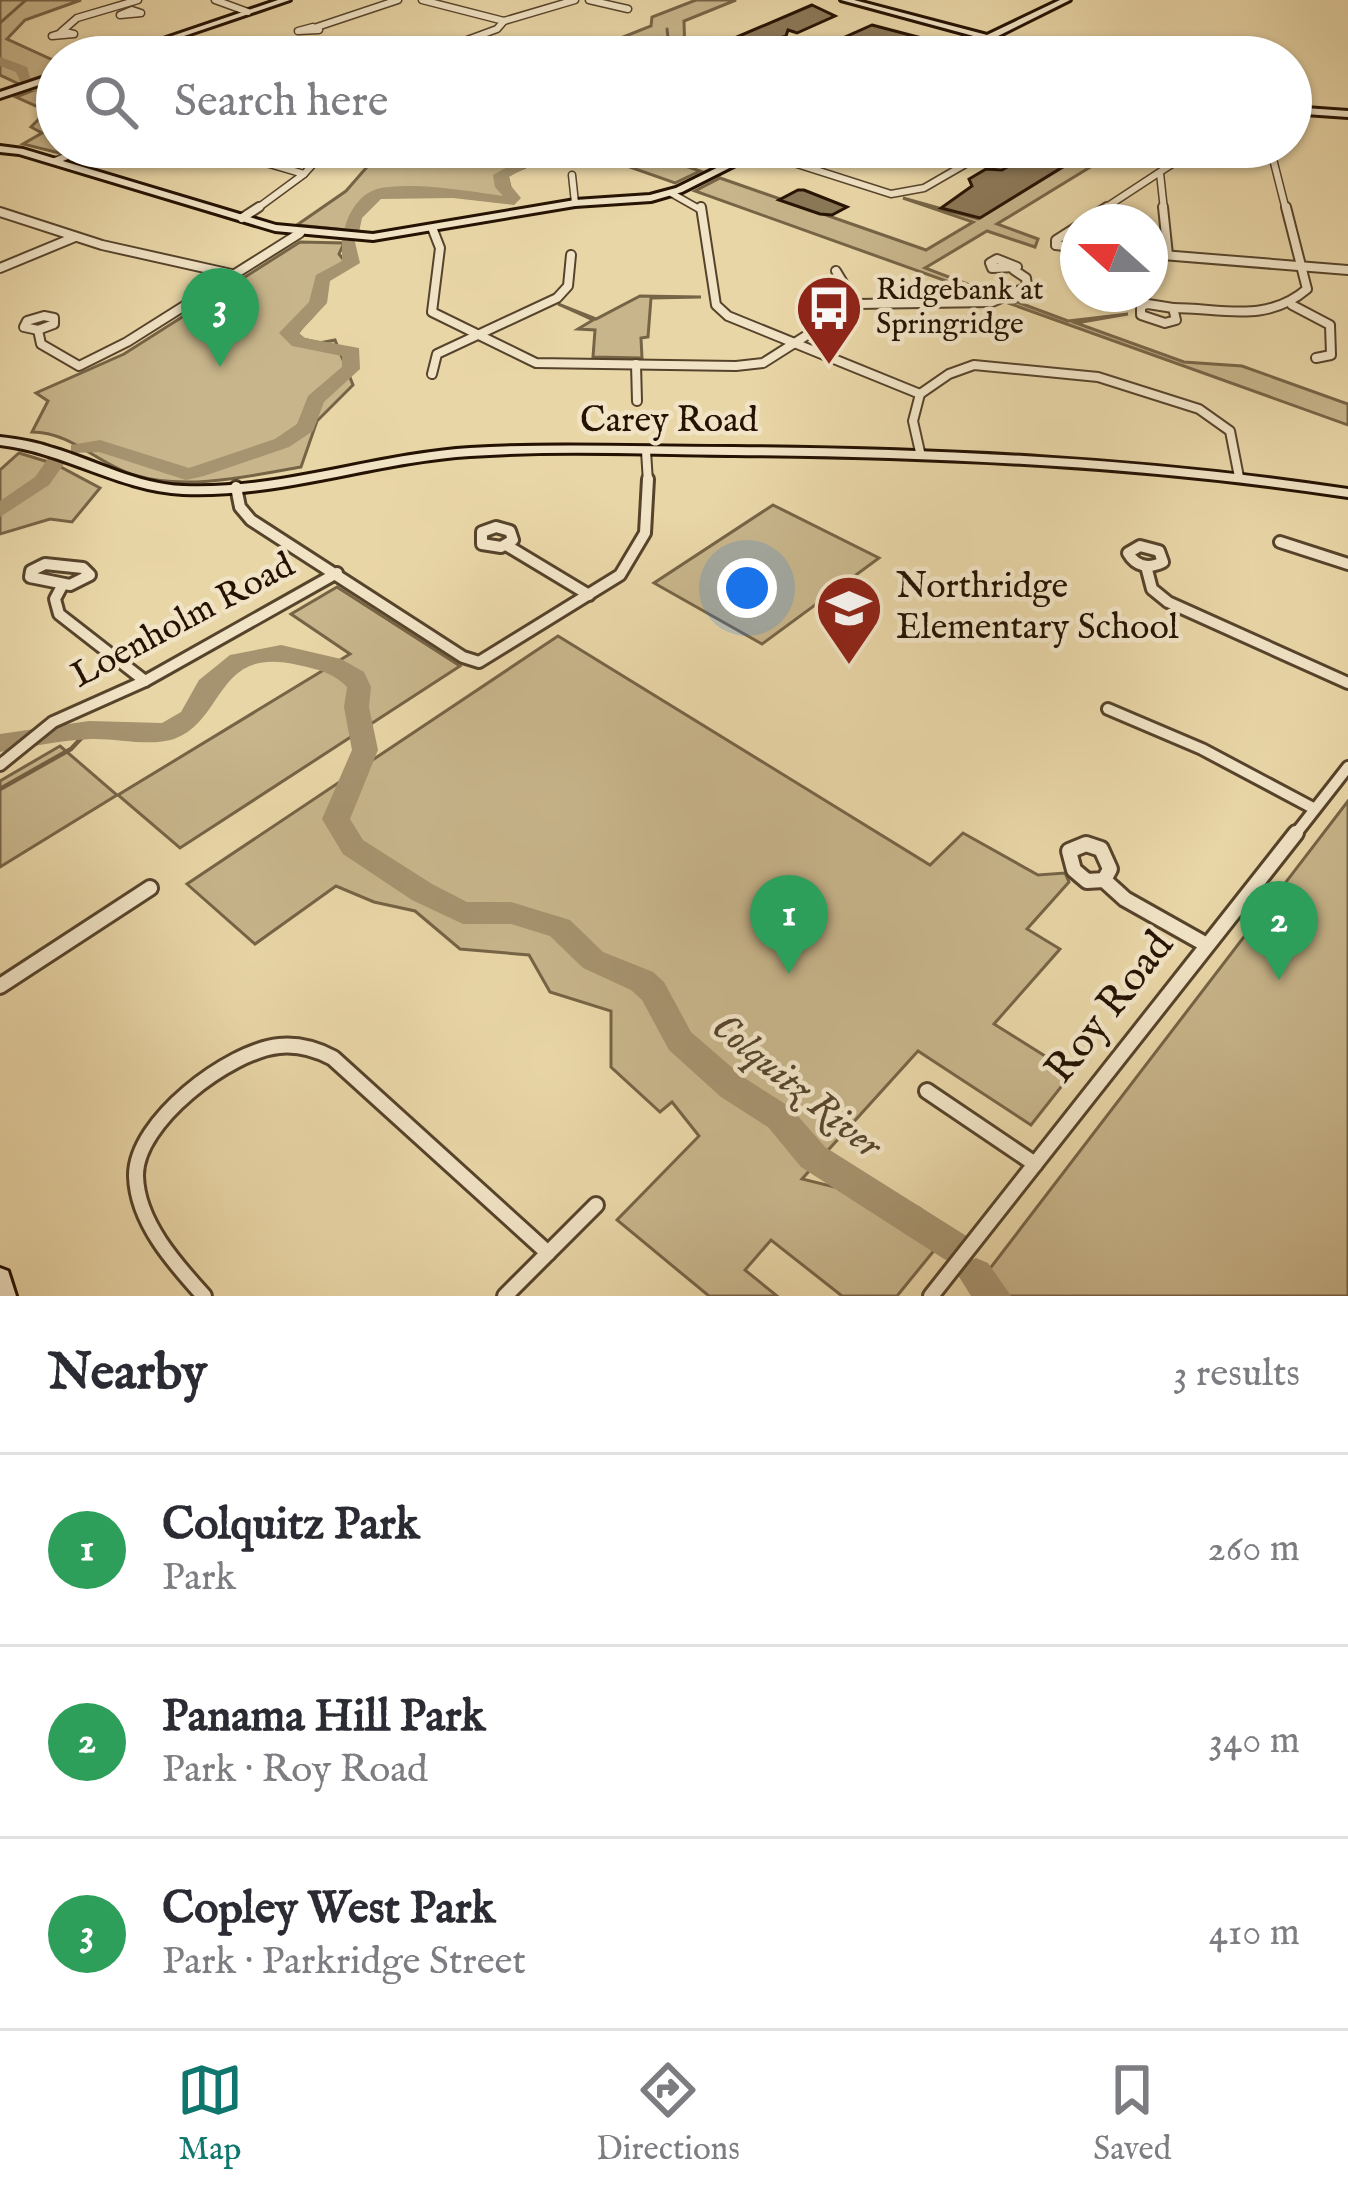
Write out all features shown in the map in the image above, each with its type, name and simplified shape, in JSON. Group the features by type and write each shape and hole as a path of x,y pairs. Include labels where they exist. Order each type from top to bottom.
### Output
{"street":[{"path":"61,32 77,18 138,0"},
{"path":"215,0 248,12"},
{"path":"177,36 286,0"},
{"path":"316,27 398,0"},
{"path":"422,0 504,21 575,0"},
{"path":"589,0 628,9"},
{"path":"845,0 980,36"},
{"path":"867,6 881,0"},
{"path":"992,36 1066,0"},
{"path":"112,7 124,11"},
{"path":"478,36 504,21"},
{"path":"0,95 36,83"},
{"path":"1312,111 1348,114"},
{"path":"0,149 36,157"},
{"path":"79,168 300,232 373,237 575,203 634,201 670,193 722,168"},
{"path":"286,168 304,174"},
{"path":"242,218 299,182 309,168"},
{"path":"816,168 890,194 924,188 959,168"},
{"path":"1112,204 1167,168"},
{"path":"1173,308 1252,314 1292,305 1307,289 1276,168"},
{"path":"1160,173 1163,204"},
{"path":"572,176 575,203"},
{"path":"670,193 700,207 716,305 728,316 920,394"},
{"path":"0,212 75,237 236,275"},
{"path":"433,230 440,248 432,312 536,363 763,363 856,304 1005,299 1027,287 1026,278 1014,269"},
{"path":"38,330 41,344 79,366 300,232"},
{"path":"0,268 75,237"},
{"path":"433,374 437,354 557,298 568,286 571,255"},
{"path":"1168,255 1348,270"},
{"path":"836,271 856,304"},
{"path":"1292,305 1330,326 1331,355 1316,358"},
{"path":"636,364 637,401"},
{"path":"920,452 913,421 920,394 949,374 974,365 1110,380 1199,409 1230,431 1239,476"},
{"name":"Carey Road","path":"0,441 48,447 152,487 236,487 442,454 920,452 1239,476 1348,494"},
{"path":"236,487 240,507 251,520 463,658 479,662 628,567 647,537 646,451"},
{"path":"1280,542 1348,564"},
{"path":"506,545 589,595"},
{"path":"45,564 89,572 81,583 63,584 37,581 29,574 45,564"},
{"path":"1146,566 1152,589 1168,602 1348,682"},
{"name":"Loenholm Road","path":"0,765 70,713 145,681 337,574"},
{"path":"63,584 56,599 58,614 145,681"},
{"path":"1108,709 1202,749 1313,808"},
{"name":"Roy Road","path":"931,1296 1348,766"},
{"path":"1104,880 1125,899 1205,944"},
{"path":"0,986 150,888"},
{"path":"204,1296 159,1238 139,1191 137,1161 143,1143 165,1114 233,1063 281,1045 305,1047 333,1058 548,1253"},
{"path":"927,1091 1035,1164"},
{"path":"506,1296 596,1205"},
{"path":"0,1278 5,1296"}],"shaded area":[{"path":"0,0 81,0 25,20 7,39 36,52 36,78 19,84 0,75"},
{"path":"696,0 736,0 684,21 684,36 626,36 651,26 652,17"},
{"path":"36,89 36,106 16,97"},
{"path":"366,168 523,168 507,175 512,195 495,201 444,191 391,193 378,196 359,213 357,231 297,225 346,191"},
{"path":"632,168 700,171 675,183"},
{"path":"1062,168 1089,168 997,224 1038,239 1035,247 987,231 925,268 996,295 988,296 695,191 720,178 926,250 973,222 903,198 978,219"},
{"path":"300,242 344,243 339,254 347,264 321,278 321,304 295,337 319,343 335,340 353,385 317,421 301,467 217,480 154,480 121,470 59,437 32,432 48,401 36,393 124,354"},
{"path":"640,296 701,297 651,298 648,337 641,338 642,358 593,357 595,330 578,329 593,320 558,304 596,319"},
{"path":"1017,302 1068,321 1128,314 1076,323 1184,362 1242,366 1348,404 1348,425 1011,304"},
{"path":"19,453 55,464 100,488 72,522 50,519 0,534 0,470"},
{"path":"773,505 879,558 762,644 654,583"},
{"path":"337,587 460,666 180,848 118,795 350,654 291,614"},
{"path":"558,636 930,865 963,833 1038,875 1065,873 1069,882 1027,929 1060,949 994,1024 1072,1073 1031,1125 918,1051 802,1179 919,1208 950,1231 897,1296 842,1296 771,1240 745,1270 777,1296 709,1296 617,1220 699,1136 672,1102 660,1112 611,1067 611,1011 550,992 529,955 460,949 415,911 374,902 336,886 255,944 187,884"},
{"path":"60,746 117,795 0,867 0,781"},
{"path":"1348,801 1348,1296 994,1296 985,1275"}],"building":[{"path":"812,5 835,16 797,33 788,30 786,36 739,36"},
{"path":"872,25 915,36 847,36"},
{"path":"1061,168 980,218 941,208 972,186 969,179 986,169"},
{"path":"798,190 847,207 832,215 820,214 779,200"}],"waterway":[{"path":"0,23 26,0"},
{"path":"667,29 668,36"},
{"name":"Colquitz River","path":"0,61 22,70 27,82"},
{"name":"Colquitz River","path":"352,233 354,217 377,194 453,193 508,202 513,198 503,187 501,175 515,168"},
{"name":"Colquitz River","path":"197,472 282,443 306,427 315,400 351,369 352,352 299,342 288,333 318,303 322,279 351,263 348,242"},
{"name":"Colquitz River","path":"78,449 100,446 186,474"},
{"name":"Colquitz River","path":"0,511 42,481 56,461"},
{"name":"Colquitz River","path":"0,743 89,730 167,732 190,718 208,686 239,661 281,653 332,665 355,678 359,687 356,707 365,750 336,819 353,847 463,913 511,913 560,928 593,960 642,981 653,991 680,1041 732,1087 779,1117 813,1157 956,1248"},
{"path":"0,789 71,749 89,730"},
{"name":"Colquitz River","path":"976,1275 993,1296"}],"place":[{"name":"Copley West Park","path":"220,367"},
{"name":"Ridgebank at Springridge","path":"829,367"},
{"name":"Northridge Elementary School","path":"849,667"},
{"name":"Colquitz Park","path":"789,974"},
{"name":"Panama Hill Park","path":"1279,980"}]}
